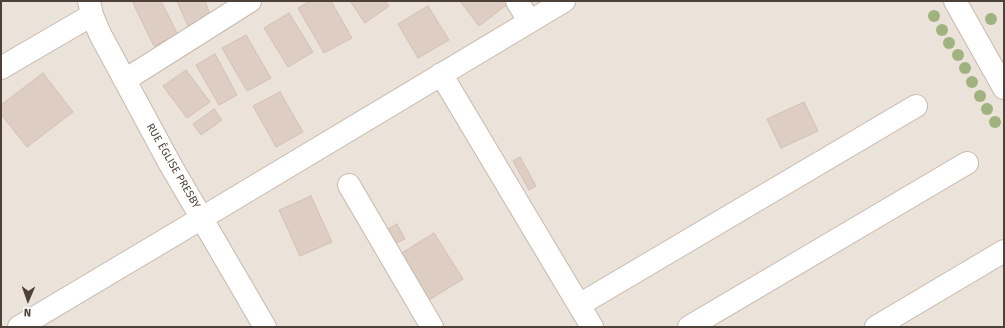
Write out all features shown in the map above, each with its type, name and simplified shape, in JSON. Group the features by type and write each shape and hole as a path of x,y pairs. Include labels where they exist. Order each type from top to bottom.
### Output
{"street":[{"path":"125,80 250,1"},
{"path":"517,1 529,21"},
{"path":"19,327 564,1"},
{"path":"955,1 1004,88"},
{"path":"1,68 90,8"},
{"name":"RUE ÉGLISE PRESBY","path":"90,8 100,34 170,164 265,327"},
{"path":"441,74 592,327"},
{"path":"579,305 916,106"},
{"path":"689,327 967,163"},
{"path":"349,185 432,327"},
{"path":"876,327 1004,252"}],"shaded area":[{"path":"1,1 1004,1 1004,327 1,327"}],"building":[{"path":"137,1 161,1 178,35 154,46 133,3"},
{"path":"177,1 205,1 211,17 188,26"},
{"path":"310,1 331,1 352,38 324,53 298,8"},
{"path":"350,1 385,1 389,6 365,23"},
{"path":"460,1 505,1 508,4 479,26"},
{"path":"428,6 449,40 418,58 398,24"},
{"path":"289,13 313,52 288,67 264,28"},
{"path":"246,35 271,78 247,91 222,48"},
{"path":"215,54 237,95 219,105 196,65"},
{"path":"186,70 210,102 187,118 163,86"},
{"path":"43,73 73,112 27,147 1,114 1,105"},
{"path":"280,92 303,132 276,147 253,106"},
{"path":"804,102 818,131 781,148 767,119"},
{"path":"214,109 222,120 201,135 193,124"},
{"path":"520,157 536,186 529,190 513,161"},
{"path":"311,196 332,242 300,256 279,210"},
{"path":"397,224 405,239 396,243 388,229"},
{"path":"434,233 463,279 429,300 400,254"}]}
